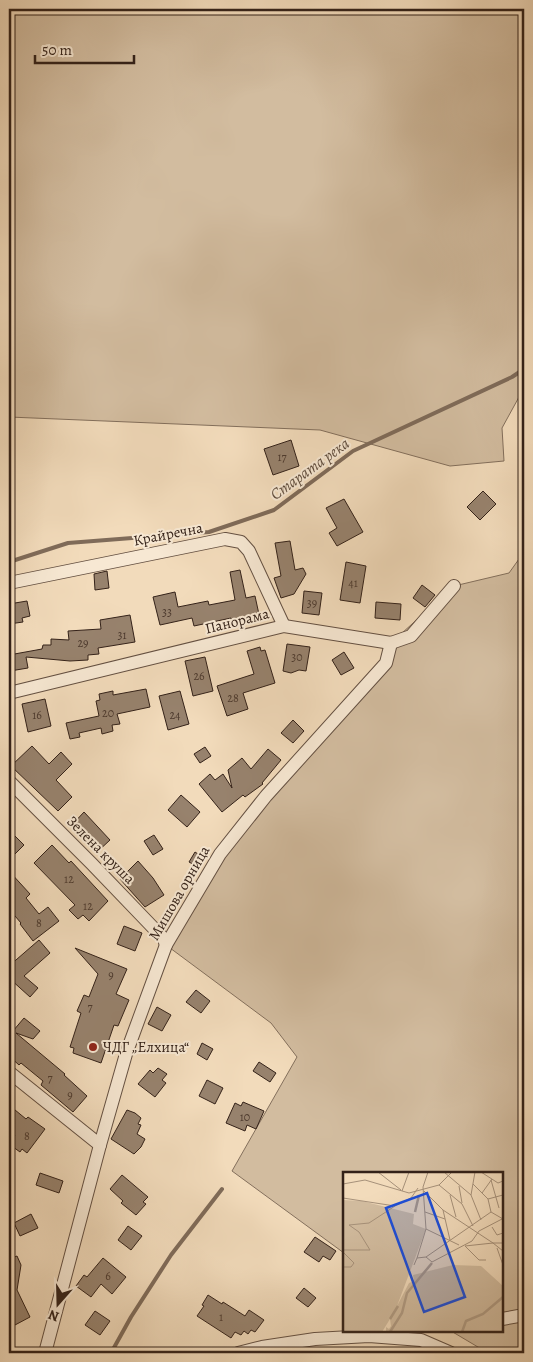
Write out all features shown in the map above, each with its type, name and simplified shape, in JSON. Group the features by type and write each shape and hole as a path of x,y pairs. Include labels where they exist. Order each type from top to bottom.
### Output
{"street":[{"name":"Крайречна","path":"9,583 226,539 241,542 249,551 284,626"},
{"path":"390,643 410,636 454,586"},
{"name":"Панорама","path":"9,693 284,626 390,643"},
{"name":"Мишова орница","path":"45,1353 100,1144 126,1054 166,945 220,854 266,796 386,663 390,643"},
{"name":"Зелена круша","path":"9,781 164,939 166,945"},
{"path":"9,1072 100,1144"},
{"path":"503,1319 524,1315"},
{"path":"238,1353 262,1347 315,1339 425,1335 451,1353"}],"shaded area":[{"path":"9,9 524,9 524,397 519,397 502,428 504,461 450,466 320,430 9,417"},
{"path":"524,552 524,1353 488,1353 453,1332 503,1332 503,1172 343,1172 343,1252 232,1171 297,1057 271,1023 166,945 220,854 386,663 391,643 454,586 509,573"}],"building":[{"path":"291,440 299,466 273,475 264,449"},
{"path":"483,491 496,504 480,520 467,507"},
{"path":"344,499 363,532 337,546 329,533 337,528 326,508"},
{"path":"290,541 295,570 303,568 306,574 294,594 281,598 274,578 281,576 275,543"},
{"path":"346,562 366,566 360,603 340,600"},
{"path":"240,570 246,598 255,596 260,619 232,625 231,618 194,626 192,618 160,625 153,597 175,592 178,607 208,601 209,605 235,600 230,572"},
{"path":"107,571 109,588 95,590 94,574"},
{"path":"422,585 435,595 425,607 413,598"},
{"path":"304,591 322,593 319,615 302,613"},
{"path":"27,601 30,616 22,618 23,622 9,624 9,604"},
{"path":"376,602 401,604 400,620 375,618"},
{"path":"130,615 135,642 98,648 99,654 88,655 88,660 70,661 26,657 28,668 10,671 9,655 42,649 43,645 51,645 51,639 69,640 68,631 101,629 100,620"},
{"path":"287,644 310,647 306,671 299,670 291,673 283,671"},
{"path":"260,647 261,651 265,650 275,683 243,693 248,709 227,716 217,686 254,674 247,651"},
{"path":"344,652 354,668 341,675 332,660"},
{"path":"205,657 213,691 193,696 185,661"},
{"path":"146,689 150,707 117,714 120,724 112,725 113,731 102,734 101,728 79,733 80,737 70,739 66,723 99,716 96,701 100,700 99,694 113,691 113,695"},
{"path":"180,691 189,724 168,730 159,696"},
{"path":"45,699 51,726 28,732 22,704"},
{"path":"293,720 304,731 293,743 281,733"},
{"path":"32,746 49,764 61,752 72,764 56,780 72,797 58,811 11,766"},
{"path":"205,747 211,756 200,763 194,754"},
{"path":"268,749 281,760 263,784 245,797 243,795 222,812 199,784 210,774 215,780 223,774 232,788 228,770 242,758 251,769"},
{"path":"181,795 200,812 187,827 168,810"},
{"path":"84,812 110,840 96,853 71,826"},
{"path":"9,830 24,845 9,860"},
{"path":"154,835 163,849 153,855 144,841"},
{"path":"52,845 69,863 71,861 108,901 89,921 83,915 78,919 69,910 75,905 34,863"},
{"path":"195,852 204,858 198,867 189,862"},
{"path":"138,861 153,878 164,895 145,907 120,879"},
{"path":"9,871 30,894 26,898 39,914 48,907 59,921 33,941 9,909"},
{"path":"124,926 142,933 135,951 117,944"},
{"path":"39,940 50,953 24,976 38,988 30,997 9,978 9,966"},
{"path":"75,948 127,969 116,994 129,1000 118,1026 114,1025 101,1063 73,1053 74,1048 70,1047 81,1013 77,1011 84,995 89,997 98,974"},
{"path":"196,990 210,1001 201,1013 186,1002"},
{"path":"157,1007 171,1015 162,1031 148,1024"},
{"path":"24,1018 40,1031 33,1039 16,1033 65,1074 87,1096 73,1112 41,1085 43,1081 9,1056 9,1027 13,1031"},
{"path":"202,1043 213,1049 207,1060 197,1054"},
{"path":"259,1062 276,1073 270,1082 253,1071"},
{"path":"158,1068 167,1074 162,1080 166,1083 155,1097 138,1084 150,1070 153,1073"},
{"path":"207,1080 223,1088 215,1104 199,1096"},
{"path":"243,1102 264,1111 256,1129 247,1125 245,1131 226,1123 235,1103 241,1106"},
{"path":"9,1105 26,1119 28,1117 45,1129 27,1153 22,1149 20,1152 9,1144 15,1135 9,1131"},
{"path":"127,1110 141,1118 138,1124 141,1125 137,1134 145,1139 141,1147 134,1154 111,1139"},
{"path":"40,1173 63,1181 59,1193 36,1185"},
{"path":"122,1175 148,1197 143,1202 146,1204 136,1215 121,1203 123,1201 110,1189"},
{"path":"31,1214 38,1228 20,1236 14,1223"},
{"path":"128,1226 142,1236 131,1250 118,1240"},
{"path":"315,1237 336,1251 330,1260 323,1256 319,1262 304,1252"},
{"path":"17,1256 21,1265 17,1290 30,1317 15,1325 9,1312 9,1259"},
{"path":"103,1258 126,1277 112,1294 101,1284 91,1297 76,1286 84,1275 87,1277"},
{"path":"304,1288 316,1298 308,1307 296,1298"},
{"path":"208,1295 245,1316 249,1310 264,1320 255,1332 251,1330 248,1334 244,1331 241,1335 235,1332 231,1338 197,1316 204,1306 202,1305"},
{"path":"95,1311 110,1321 100,1335 85,1325"}],"waterway":[{"name":"Старата река","path":"9,562 68,543 209,532 274,510 353,451 512,377 524,369"},
{"path":"111,1353 131,1317 171,1255 222,1189"}],"place":[{"name":"ЧДГ „Елхица“","path":"93,1047"}]}
